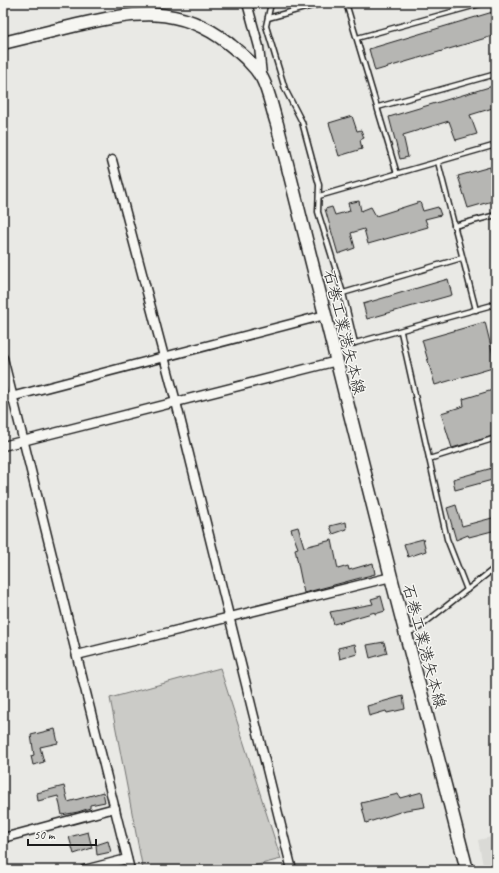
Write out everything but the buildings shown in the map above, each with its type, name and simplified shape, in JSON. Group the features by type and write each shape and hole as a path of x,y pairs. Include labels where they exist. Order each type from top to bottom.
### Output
{"main road":[{"name":"石巻工業港矢本線","path":"3,42 137,13 162,14 185,20 206,28 247,58 262,78 277,124 390,577 406,633 467,870"}],"street":[{"path":"247,3 259,47 262,78"},
{"path":"112,160 176,402 228,618 292,870"},
{"path":"3,398 164,358 325,315"},
{"path":"3,358 130,870"},
{"path":"3,446 337,361"},
{"path":"77,656 390,577"},
{"path":"3,838 115,808"},
{"path":"84,870 127,859"}],"lane":[{"path":"271,3 266,26 285,89 302,122 319,185 318,212 343,293 355,343"},
{"path":"268,18 323,3"},
{"path":"346,3 397,174"},
{"path":"357,38 484,3"},
{"path":"378,107 496,74"},
{"path":"319,196 496,145"},
{"path":"438,162 476,310"},
{"path":"454,226 496,214"},
{"path":"343,293 462,258"},
{"path":"333,348 401,332 496,304"},
{"path":"401,332 447,539 467,590"},
{"path":"429,459 496,438"},
{"path":"406,633 416,630 496,567"}],"shaded area":[{"path":"220,668 281,859 238,870 143,870 110,698"},
{"path":"496,836 496,870 484,870 478,840"}]}
